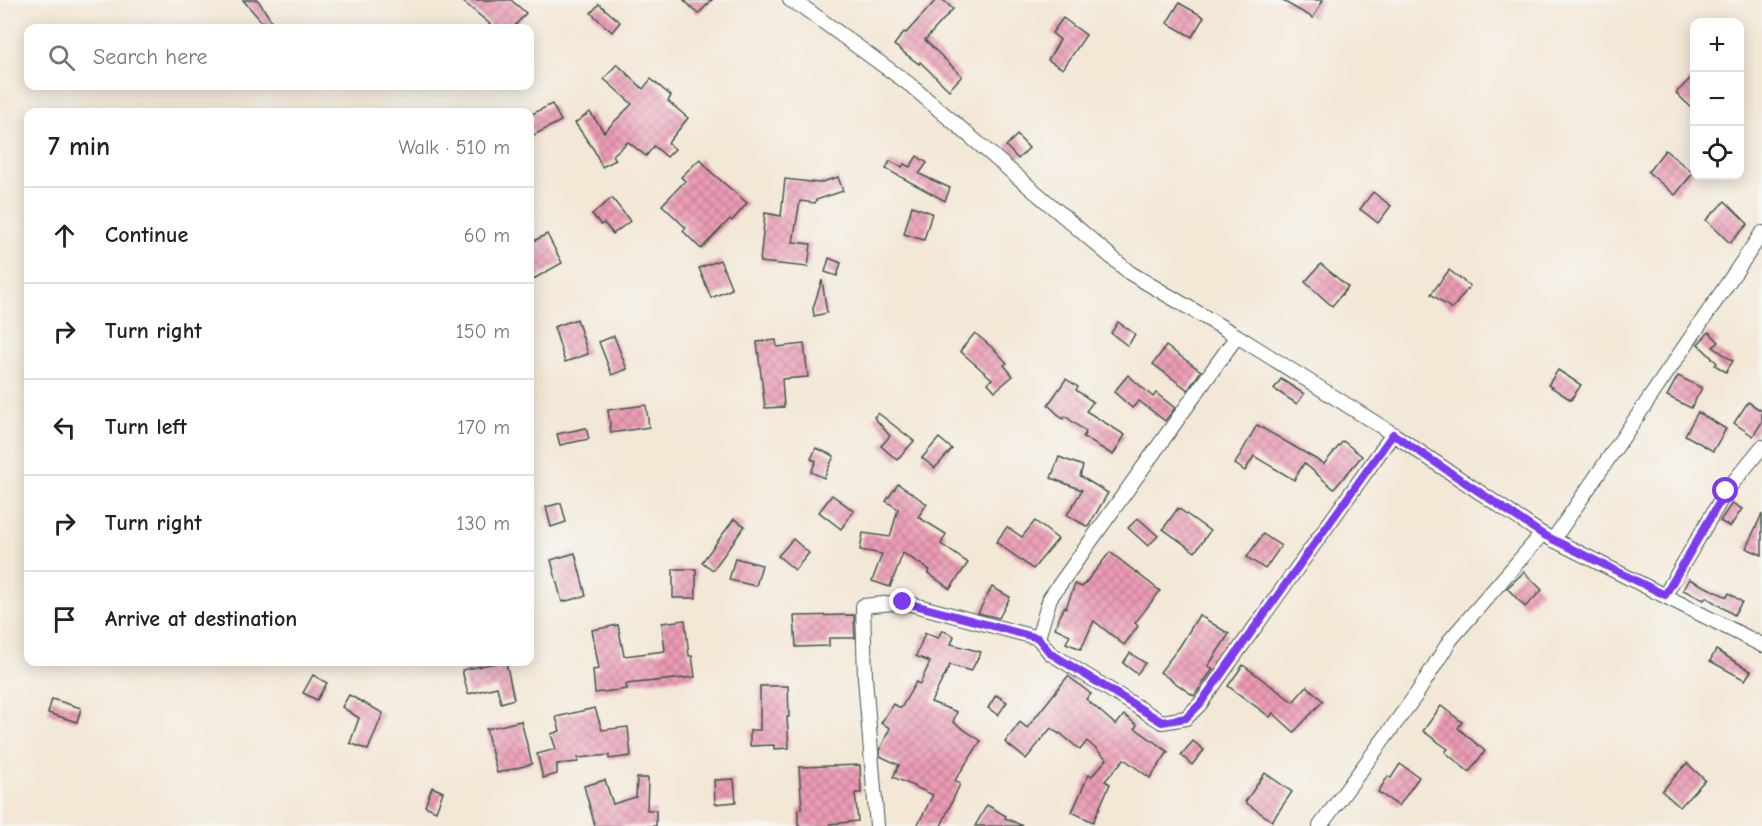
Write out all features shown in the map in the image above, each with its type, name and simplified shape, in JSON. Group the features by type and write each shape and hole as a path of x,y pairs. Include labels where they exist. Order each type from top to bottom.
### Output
{"street":[{"path":"790,0 909,84 1130,273 1237,336 1393,434 1547,537 1762,645"},
{"path":"1320,826 1416,695 1450,639 1547,537 1762,233"},
{"path":"1038,638 1050,598 1237,336"},
{"path":"877,826 865,678 862,606 903,602 1038,638 1050,653 1162,722 1186,718 1200,704 1393,434"},
{"path":"1665,595 1726,491 1762,447"}],"building":[{"path":"243,0 258,0 273,24 264,24"},
{"path":"461,0 511,0 526,13 516,24 490,24"},
{"path":"684,0 712,0 698,14"},
{"path":"936,0 943,0 953,9 925,40 962,76 949,90 920,62 919,64 894,45"},
{"path":"1281,0 1323,0 1313,18"},
{"path":"1179,3 1204,17 1192,37 1167,23"},
{"path":"599,4 620,22 612,32 591,13"},
{"path":"1063,18 1086,35 1063,69 1048,60 1060,40 1052,33"},
{"path":"617,64 643,89 651,79 671,96 668,101 688,118 668,143 675,149 667,157 654,146 646,156 628,142 613,155 616,160 602,167 594,150 575,123 590,112 604,132 632,104 604,79"},
{"path":"1690,79 1690,106 1676,93"},
{"path":"552,104 561,121 534,135 534,113"},
{"path":"1017,135 1029,148 1018,159 1006,146"},
{"path":"1665,150 1690,171 1690,177 1675,195 1648,172"},
{"path":"917,156 927,163 919,174 950,188 945,201 886,169 890,161 902,167 904,164 910,167"},
{"path":"700,159 711,172 747,203 732,221 730,219 701,249 683,231 686,228 662,205 685,181 681,177"},
{"path":"838,177 843,191 816,200 815,203 800,201 793,242 811,244 808,267 760,262 765,213 781,216 785,179 819,183"},
{"path":"1373,192 1391,206 1378,223 1360,209"},
{"path":"612,198 630,221 613,234 592,214"},
{"path":"1725,201 1748,224 1730,243 1706,220"},
{"path":"912,206 932,213 924,240 904,234"},
{"path":"547,234 562,263 534,279 534,241"},
{"path":"829,258 841,263 837,276 825,272"},
{"path":"720,260 732,289 711,298 699,268"},
{"path":"1321,264 1348,287 1332,306 1305,282"},
{"path":"1449,270 1470,286 1452,309 1431,294"},
{"path":"822,280 827,313 814,316 813,308"},
{"path":"577,319 588,354 565,362 554,327"},
{"path":"1118,322 1135,334 1128,346 1111,333"},
{"path":"1709,332 1719,342 1713,347 1733,361 1726,372 1715,365 1717,363 1698,344"},
{"path":"975,333 1007,363 1004,365 1013,376 995,391 988,383 992,379 960,351"},
{"path":"614,336 627,369 612,375 599,342"},
{"path":"776,340 777,347 804,344 808,377 782,379 784,407 765,408 757,342"},
{"path":"1166,346 1201,371 1188,390 1153,364"},
{"path":"1558,370 1581,385 1571,400 1548,385"},
{"path":"1128,375 1153,397 1156,393 1175,408 1165,421 1139,401 1132,408 1114,392"},
{"path":"1678,376 1702,388 1691,408 1667,396"},
{"path":"1066,379 1078,387 1076,390 1093,402 1086,411 1125,435 1113,455 1083,437 1086,432 1065,416 1063,419 1048,405"},
{"path":"1281,379 1304,394 1297,404 1274,389"},
{"path":"1748,402 1762,411 1762,422 1753,436 1734,423"},
{"path":"646,405 649,427 611,433 608,410"},
{"path":"1698,412 1726,429 1713,451 1685,435"},
{"path":"878,413 914,441 897,460 881,446 890,436 874,417"},
{"path":"1257,425 1324,464 1343,441 1362,456 1334,489 1304,463 1294,480 1254,456 1245,471 1235,464"},
{"path":"586,428 589,439 560,445 557,434"},
{"path":"939,438 952,449 935,468 922,458"},
{"path":"816,448 834,456 824,478 811,472 816,461 811,459"},
{"path":"1059,457 1083,466 1080,476 1108,493 1088,527 1067,515 1082,490 1051,478"},
{"path":"898,484 927,504 918,517 946,534 941,544 968,563 950,589 928,573 930,570 903,553 890,587 872,581 882,554 860,550 863,533 890,537 898,509 886,501"},
{"path":"832,495 854,511 841,529 819,512"},
{"path":"561,503 566,522 551,527 546,507"},
{"path":"1732,503 1742,509 1730,527 1720,521"},
{"path":"1178,508 1210,531 1195,552 1163,529"},
{"path":"1762,514 1762,555 1746,548"},
{"path":"1138,518 1158,536 1148,546 1128,528"},
{"path":"734,519 745,526 713,570 702,562"},
{"path":"1035,521 1058,539 1033,569 996,542 1007,527 1022,537"},
{"path":"1263,534 1281,546 1265,569 1247,557"},
{"path":"793,539 809,553 795,570 778,556"},
{"path":"1110,552 1160,591 1135,623 1138,626 1124,645 1094,621 1081,649 1066,643 1070,635 1055,628 1075,584 1082,587"},
{"path":"575,553 586,596 562,602 551,560"},
{"path":"735,558 762,565 756,586 729,580"},
{"path":"673,569 696,569 696,598 673,598"},
{"path":"1524,572 1542,590 1525,607 1507,588"},
{"path":"1689,579 1727,597 1729,593 1742,602 1734,615 1706,597 1704,600 1683,590"},
{"path":"992,587 1010,597 999,618 978,613"},
{"path":"854,615 855,638 829,638 829,646 796,647 794,616"},
{"path":"1199,615 1229,634 1208,666 1213,669 1194,696 1160,672 1180,646"},
{"path":"685,620 689,656 692,656 695,677 626,684 627,689 595,693 593,670 599,669 592,630 618,625 624,656 665,651 662,623"},
{"path":"942,630 954,636 951,644 981,652 971,671 950,665 931,702 957,712 953,722 981,741 955,780 960,784 941,826 917,826 933,795 893,777 899,765 880,756 880,749 890,728 881,723 893,704 901,708 916,682 920,684 930,662 916,656 925,633 938,638"},
{"path":"1716,650 1751,671 1745,680 1710,661"},
{"path":"1130,653 1145,663 1137,674 1123,663"},
{"path":"1243,665 1293,702 1307,686 1323,701 1294,732 1273,713 1270,717 1228,686"},
{"path":"481,666 507,666 514,699 501,703 497,687 468,694 462,670"},
{"path":"313,675 327,683 317,700 303,693"},
{"path":"1068,676 1091,694 1086,699 1116,725 1124,715 1137,725 1135,728 1168,752 1150,778 1124,759 1105,781 1110,784 1093,822 1072,812 1089,774 1092,776 1107,759 1087,741 1080,750 1051,728 1026,759 1005,742 1020,722 1027,728"},
{"path":"760,686 788,686 789,748 774,749 774,745 750,746 750,730 760,730"},
{"path":"349,695 383,713 368,750 350,743 359,718 342,707"},
{"path":"996,695 1007,702 998,715 988,708"},
{"path":"52,699 81,708 77,722 48,713"},
{"path":"1441,706 1462,722 1458,728 1485,751 1469,772 1445,752 1448,749 1423,731"},
{"path":"595,708 602,730 628,727 631,756 609,759 609,755 578,758 578,762 557,764 557,774 543,778 537,754 556,749 551,734 560,731 556,717"},
{"path":"521,721 532,764 497,773 486,729"},
{"path":"1193,741 1204,750 1192,765 1181,755"},
{"path":"1687,763 1705,780 1680,807 1662,791"},
{"path":"1400,764 1419,777 1399,806 1378,792 1388,776 1391,778"},
{"path":"860,765 861,793 855,793 858,821 830,824 830,826 798,826 798,809 802,809 799,767"},
{"path":"1265,773 1292,792 1272,821 1245,802"},
{"path":"637,778 648,778 647,810 656,810 656,826 595,826 584,786 605,780 613,804 636,797"},
{"path":"734,779 736,802 715,804 714,780"},
{"path":"432,787 443,792 436,811 425,806"},
{"path":"987,805 1006,816 1005,818 1023,826 975,826"}],"route":[{"path":"903,602 1038,638 1050,653 1162,722 1186,718 1200,704 1393,434 1542,534 1665,595 1726,491"}]}
